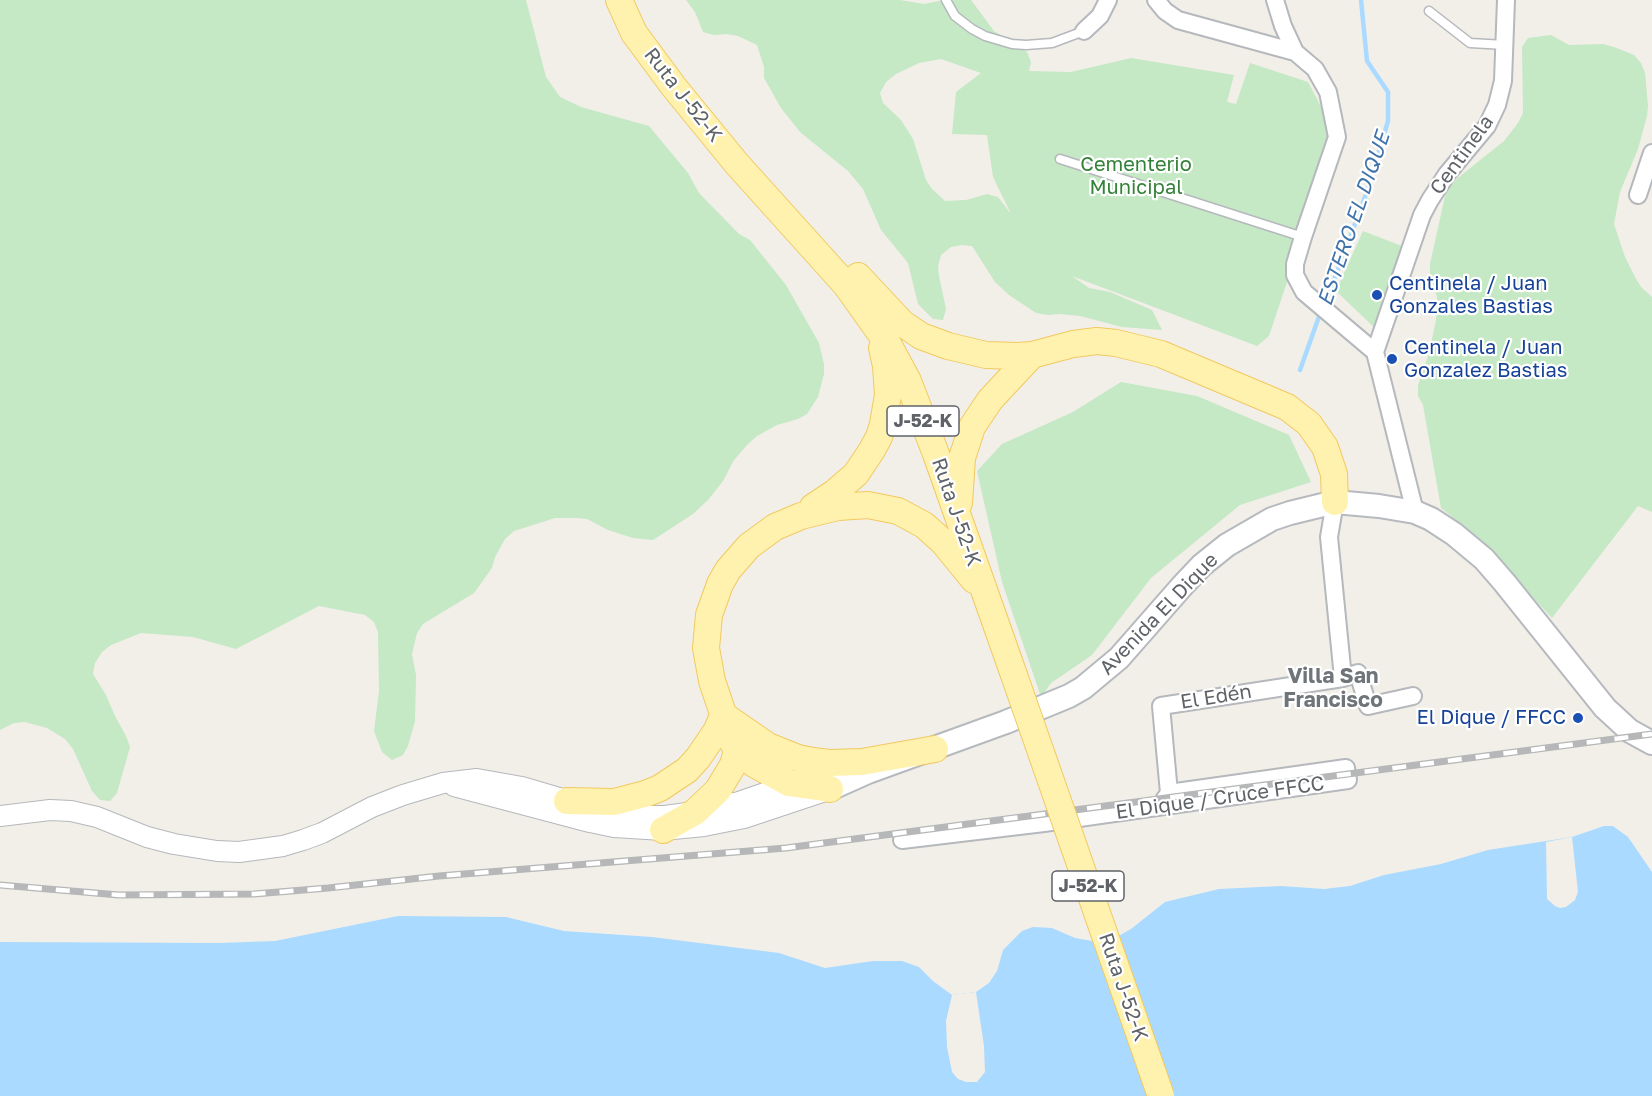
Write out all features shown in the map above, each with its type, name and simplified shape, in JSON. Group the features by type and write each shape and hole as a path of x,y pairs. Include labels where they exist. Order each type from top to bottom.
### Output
{"main road":[{"name":"Ruta J-52-K","path":"619,0 634,33 725,150 846,285 878,327 908,381 986,594 1161,1096"},
{"path":"725,150 793,207 892,314 912,331 930,340 967,352 1002,356 1032,355 1073,344 1097,341 1139,347 1161,354 1287,407 1309,424 1325,447 1334,474 1335,502"},
{"path":"801,516 846,484 865,463 879,437 888,395 886,366 878,327"},
{"path":"959,519 962,458 972,427 990,400 1032,355"},
{"name":"Avenida El Dique","path":"830,789 868,772 935,749 1069,696 1083,688 1119,658 1183,585 1227,544 1272,519 1335,502 1415,512 1444,526 1484,559 1605,708 1630,731 1652,743"},
{"path":"830,789 789,783 772,776 734,732 712,681 706,648 709,615 728,570 749,546 775,527 801,516 853,505 883,507 911,517 934,533 986,594"},
{"path":"567,801 614,802 660,788 687,770 717,730 734,732 783,752 829,763 862,762 935,749"},
{"path":"663,830 695,812 718,790 733,765 734,732"}],"street":[{"path":"1084,31 1100,16 1108,0"},
{"path":"1156,0 1165,11 1178,20 1295,52"},
{"path":"1275,0 1283,26 1295,52 1315,69 1328,92 1337,137 1303,237 1295,270 1300,287 1375,352 1415,512"},
{"name":"Centinela","path":"1375,352 1422,215 1447,174 1480,136 1492,116 1501,93 1506,45 1506,0"},
{"path":"1638,195 1652,153"},
{"path":"1335,502 1329,537 1343,678 1358,673 1368,706 1413,696"},
{"name":"El Edén","path":"1167,799 1161,706 1343,678"},
{"name":"El Dique / Cruce FFCC","path":"902,840 1167,799 1346,768 1348,780 1167,799"},
{"path":"0,816 50,810 71,812 97,817 147,837 174,844 239,852 283,846 303,840 372,807 443,783 477,779 522,787 607,812 636,816 665,816 739,802 789,783 851,772 868,772"},
{"path":"443,783 590,822 614,827 663,830 704,826 744,818 830,789"}],"lane":[{"path":"946,0 955,16 972,29 985,36 1012,44 1052,43 1084,31"},
{"path":"1429,11 1470,43 1506,45"},
{"path":"1059,159 1303,237"}],"green space":[{"path":"0,0 526,0 546,77 560,97 581,107 649,126 688,173 699,193 739,234 750,240 786,285 819,343 824,374 818,397 807,414 777,425 757,436 734,460 723,481 708,500 693,514 653,540 633,538 608,530 587,519 576,518 555,518 514,531 505,539 492,568 474,593 423,624 417,633 412,654 416,675 415,721 403,755 392,760 382,752 374,731 379,691 378,632 374,622 365,615 319,606 236,649 193,637 141,633 111,645 102,652 95,663 93,674 106,695 130,747 117,793 110,801 100,800 92,791 73,749 65,739 47,728 25,722 14,723 0,730"},
{"name":"Cementerio Municipal","path":"686,0 900,0 924,4 944,0 971,0 994,31 1027,52 1031,62 1029,71 1071,72 1131,58 1234,75 1227,102 1236,104 1250,63 1308,82 1336,135 1269,336 1257,346 1072,276 1089,288 1110,292 1152,310 1162,330 1122,327 1080,316 1036,313 1009,295 995,282 972,246 962,245 951,247 941,255 938,266 946,309 943,320 933,319 918,304 908,263 881,230 863,189 848,171 800,132 781,108 764,78 764,67 757,45 738,36 703,32 695,12","holes":["941,59 981,73 956,92 952,134 987,135 993,177 1011,214 998,197 987,194 966,200 945,201 932,189 926,180 913,139 901,120 883,103 880,93 886,82 896,74 919,63"]},
{"path":"1551,35 1569,45 1603,44 1634,55 1641,63 1645,73 1647,116 1638,149 1620,192 1614,224 1625,257 1635,277 1641,287 1652,297 1652,512 1638,506 1552,618 1476,536 1441,508 1423,405 1418,396 1418,385 1429,353 1436,320 1437,297 1430,275 1430,264 1445,196 1459,177 1504,141 1518,123 1523,113 1522,47 1528,38"},
{"path":"1363,231 1407,248 1379,332 1336,291"},
{"path":"1121,382 1197,396 1289,435 1311,482 1240,505 1151,578 1092,655 1051,683 1041,697 1002,582 977,471 1002,444 1073,412"}],"water":[{"path":"1604,826 1613,826 1628,837 1652,872 1652,1096 0,1096 0,942 275,941 398,916 506,917 564,931 652,937 779,953 825,968 873,961 902,961 919,967 952,995 976,992 989,983 997,971 1003,950 1022,931 1033,927 1052,928 1075,938 1098,942 1115,938 1131,929 1165,902 1219,889 1281,886 1324,889 1350,886 1384,875 1441,864 1488,850 1572,837"}],"pier":[{"path":"1572,837 1578,892 1575,900 1566,907 1560,908 1547,899 1546,842"},
{"path":"976,992 984,1046 985,1072 977,1082 966,1082 958,1079 952,1072 947,1047 946,1021 952,995"}],"waterway":[{"name":"ESTERO EL DIQUE","path":"1325,304 1368,189 1388,121 1388,92 1367,61 1361,0"},
{"name":"ESTERO EL DIQUE","path":"1300,370 1321,311"}],"railway":[{"path":"0,885 119,895 254,894 439,876 786,848 1652,734"}],"place":[{"name":"Centinela / Juan Gonzales Bastias","path":"1377,295"},
{"name":"Centinela / Juan Gonzalez Bastias","path":"1392,359"},
{"name":"El Dique / FFCC","path":"1578,718"}],"district":[{"name":"Villa San Francisco","path":"1333,688"}]}
